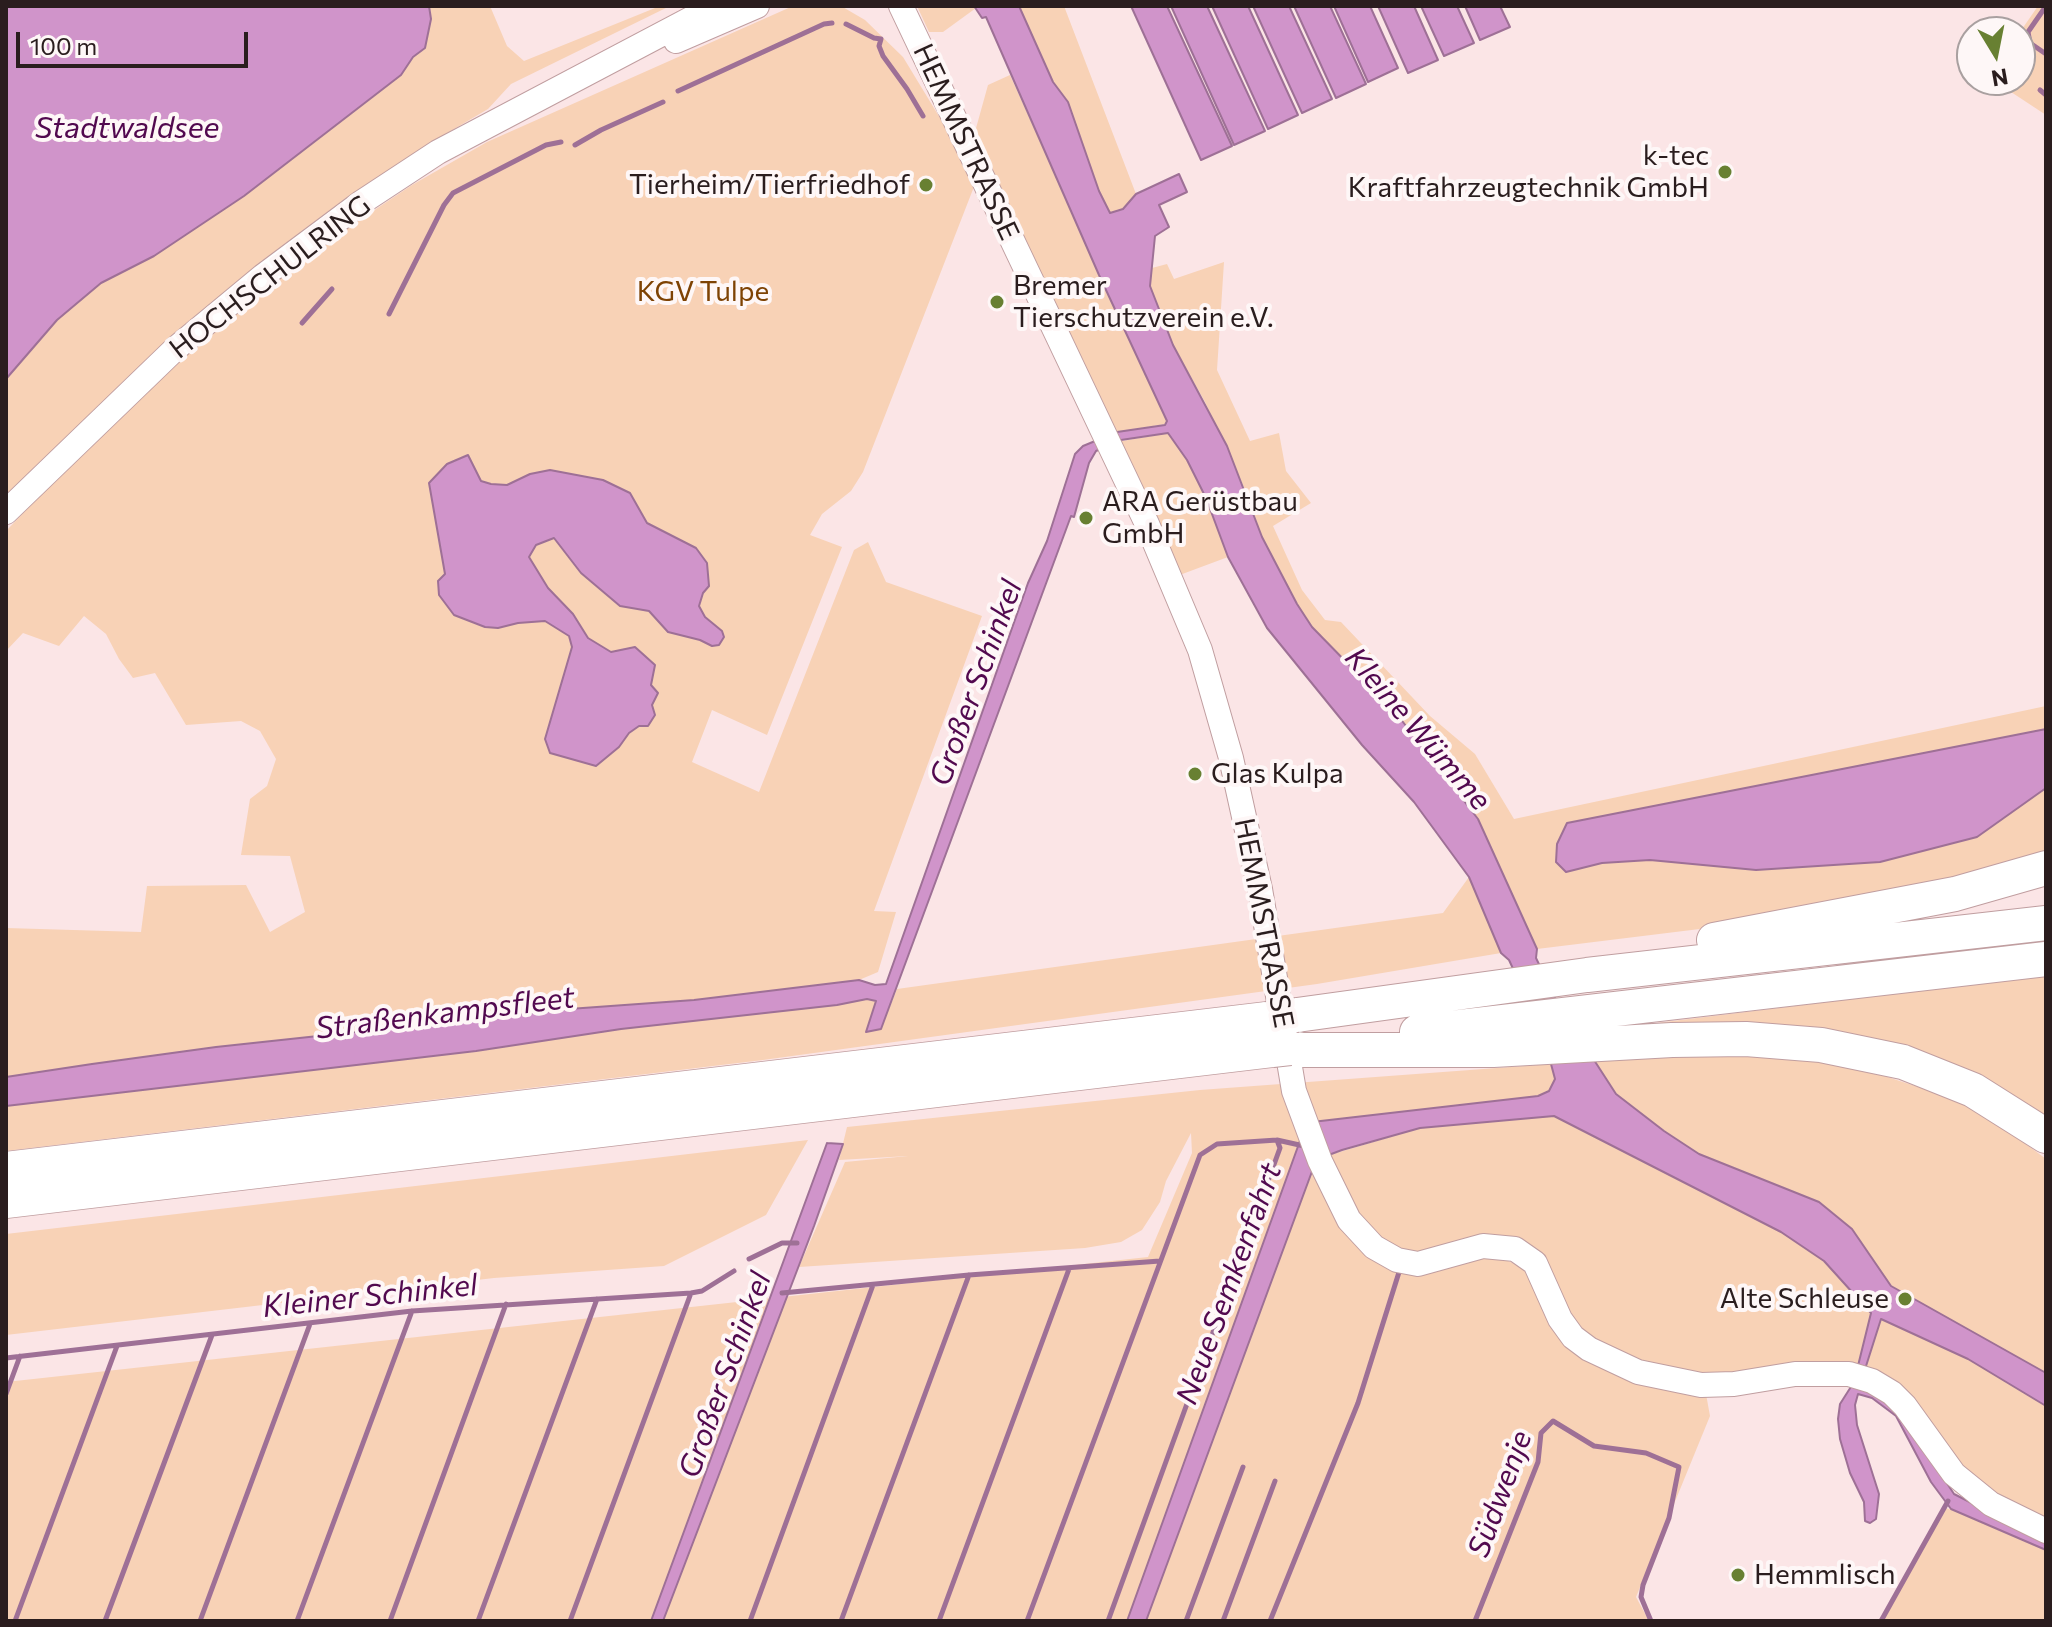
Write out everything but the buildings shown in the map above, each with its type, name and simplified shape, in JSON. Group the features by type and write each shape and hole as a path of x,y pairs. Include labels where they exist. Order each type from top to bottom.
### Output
{"highway":[{"path":"6,1201 1288,1038 1464,991 1955,894 2046,868"},
{"path":"1586,968 2046,923"},
{"path":"1492,1036 1615,1009 2046,959"},
{"path":"6,1169 1288,1038 1492,1036 1621,1043 1774,1040 1856,1051 1903,1062 1973,1090 2046,1136"}],"street":[{"name":"HOCHSCHULRING","path":"6,512 175,349 263,276 362,202 438,152 715,6"},
{"name":"HOCHSCHULRING","path":"566,85 757,6"},
{"name":"HEMMSTRASSE","path":"901,6 1147,524 1200,650 1240,802 1276,973 1294,1091 1320,1161 1349,1220 1362,1237 1385,1254 1418,1264 1483,1246 1515,1249 1535,1263 1560,1319 1573,1337 1589,1349 1638,1372 1701,1385 1734,1384 1795,1374 1860,1378 1892,1393 1905,1406 1954,1474 1991,1504 2046,1531"}],"green space":[{"path":"430,6 490,6 507,46 524,61 660,6 670,6 511,84 488,109 432,142 169,342 101,404 6,499 6,379 57,320 101,283 154,256 244,196 401,75 413,57 425,48 431,19"},
{"name":"KGV Tulpe","path":"793,6 841,6 865,20 903,57 977,179 863,472 851,491 822,514 810,535 842,547 767,735 712,710 692,762 759,792 854,550 868,542 886,582 982,616 874,911 896,912 878,972 859,980 694,1000 569,1009 216,1047 6,1077 6,928 141,932 147,886 246,885 270,932 305,912 290,856 241,855 250,799 267,786 276,759 260,731 241,721 186,725 155,673 133,678 106,634 84,616 59,646 23,633 6,651 6,531 105,428 173,366 316,249 412,185 487,142"},
{"path":"917,6 976,8 943,32 929,32"},
{"path":"1019,6 1064,6 1136,194 1123,209 1110,213 1099,191 1068,102 1053,82"},
{"path":"2038,6 2046,6 2046,115 2017,96 2036,96 2036,16 2031,16"},
{"path":"1010,75 1167,421 1165,424 1113,433 973,139 988,85"},
{"path":"1224,262 1217,370 1250,441 1279,433 1286,471 1311,503 1273,526 1302,590 1325,620 1341,622 1430,716 1475,754 1514,819 2046,706 2046,729 1567,823 1566,871 1602,863 1650,860 1756,870 1977,837 2046,788 2046,853 1994,871 1716,927 1537,949 1478,819 1396,713 1312,627 1297,604 1262,537 1246,492 1205,402 1173,345 1150,286 1152,268 1167,264 1174,279"},
{"path":"1168,433 1187,460 1206,498 1228,557 1177,576 1117,442"},
{"path":"1469,877 1501,953 1317,984 763,1060 6,1151 6,1106 476,1051 621,1029 867,999 876,1001 866,1031 881,1029 897,989 1443,913"},
{"path":"2046,975 2046,1116 2000,1089 1616,1028"},
{"path":"1687,1054 1800,1057 1872,1072 1974,1105 2046,1159 2046,1373 1891,1286 1852,1229 1819,1202 1699,1154 1664,1131 1616,1094 1594,1060"},
{"path":"1551,1064 1555,1079 1549,1091 1538,1096 1312,1122 1370,1257 1481,1257 1506,1260 1523,1268 1554,1328 1706,1394 1710,1416 1636,1597 1649,1621 6,1621 6,1382 1148,1257 1192,1153 1191,1133 1166,1181 1160,1202 1142,1230 1121,1242 1085,1248 799,1267 845,1162 908,1156 839,1160 847,1127 1200,1090"},
{"path":"1554,1116 1781,1232 1824,1261 1872,1314 1968,1359 2046,1406 2046,1521 1992,1495 1960,1468 1876,1374 1714,1379 1655,1370 1581,1335 1562,1309 1552,1274 1536,1248 1497,1237 1418,1253 1399,1252 1368,1231 1326,1156 1420,1128"},
{"path":"808,1140 766,1215 664,1266 494,1278 6,1335 6,1234"},
{"path":"1943,1507 1979,1519 2046,1550 2046,1621 1879,1621"}],"water":[{"name":"Stadtwaldsee","path":"6,6 429,6 431,19 425,48 413,57 401,75 244,196 154,256 101,283 57,320 6,379"},
{"path":"974,6 1019,6 1053,82 1068,102 1099,191 1110,213 1123,209 1136,194 1179,174 1187,192 1159,205 1169,227 1155,236 1150,286 1173,345 1227,446 1262,537 1297,604 1312,627 1396,713 1478,819 1537,949 1536,958 1581,1052 1594,1060 1616,1094 1664,1131 1699,1154 1819,1202 1852,1229 1891,1286 2046,1373 2046,1406 1968,1359 1881,1319 1860,1385 1880,1393 1926,1451 1954,1494 2046,1541 2046,1550 1951,1509 1931,1482 1896,1416 1872,1398 1858,1394 1855,1405 1857,1425 1879,1494 1876,1519 1870,1523 1865,1521 1864,1502 1850,1473 1838,1419 1840,1404 1854,1382 1871,1313 1824,1261 1781,1232 1554,1116 1420,1128 1342,1150 1326,1156 1314,1166 1146,1621 1127,1621 1301,1138 1312,1122 1538,1096 1549,1091 1555,1079 1551,1064 1553,1055 1509,960 1501,953 1469,877 1414,802 1362,745 1267,628 1228,557 1206,498 1187,460 1168,433 1121,440 1096,451 1089,463 1074,517 1071,516 881,1029 866,1032 876,1001 867,999 621,1029 476,1051 6,1106 6,1077 92,1064 216,1047 569,1009 694,1000 859,980 875,985 886,984 1028,583 1047,541 1075,454 1083,446 1117,432 1165,425 1167,421 986,17 982,18"},
{"path":"1131,6 1167,6 1232,146 1201,160"},
{"path":"1171,6 1207,6 1265,131 1234,145"},
{"path":"1212,6 1248,6 1298,115 1268,129"},
{"path":"1253,6 1289,6 1332,99 1302,113"},
{"path":"1294,6 1330,6 1366,84 1336,98"},
{"path":"1334,6 1370,6 1398,68 1368,82"},
{"path":"1378,6 1414,6 1438,60 1408,73"},
{"path":"1421,6 1457,6 1474,43 1444,56"},
{"path":"1465,6 1500,6 1510,27 1480,40"},
{"path":"468,455 481,481 491,484 507,485 530,474 550,470 603,480 630,493 647,523 696,548 707,563 709,586 699,606 724,637 719,645 712,646 668,632 649,611 620,606 581,573 554,538 536,545 529,557 548,588 573,614 588,638 611,652 635,647 655,665 651,685 658,693 652,705 655,715 648,726 639,726 629,733 619,747 596,766 550,753 545,739 572,647 569,636 545,621 485,627 454,615 439,595 438,581 445,574 429,483 447,464"},
{"path":"2046,729 2046,788 1977,837 1880,862 1756,870 1650,860 1602,863 1566,872 1556,862 1557,844 1567,823"},
{"path":"827,1143 843,1144 814,1226 663,1621 651,1621"}],"waterway":[{"path":"2046,6 2028,32 2030,43 2046,54"},
{"path":"678,91 832,23"},
{"path":"846,24 881,39 879,46 883,56 923,116"},
{"path":"2040,90 2046,95"},
{"path":"575,145 663,102"},
{"path":"389,314 453,193 546,145 561,142"},
{"path":"302,323 332,289"},
{"path":"1277,1140 1304,1146"},
{"name":"Neue Semkenfahrt","path":"1027,1621 1200,1155 1217,1144 1277,1140 1280,1148 1108,1621"},
{"name":"Kleiner Schinkel","path":"749,1259 782,1243 797,1243"},
{"name":"Großer Schinkel","path":"782,1293 1160,1261"},
{"path":"939,1621 1069,1269"},
{"path":"1270,1621 1358,1403 1400,1269"},
{"name":"Kleiner Schinkel","path":"6,1358 412,1311 691,1293 702,1291 734,1271"},
{"path":"841,1621 969,1275"},
{"path":"750,1621 873,1285"},
{"path":"570,1621 691,1293"},
{"path":"478,1621 597,1299"},
{"path":"390,1621 506,1304"},
{"path":"297,1621 412,1311"},
{"path":"200,1621 310,1324"},
{"path":"105,1621 212,1335"},
{"path":"15,1621 117,1346"},
{"path":"6,1394 20,1356"},
{"name":"Südwenje","path":"1475,1621 1538,1462 1541,1433 1553,1421 1594,1446 1646,1453 1679,1467 1669,1518 1643,1585 1641,1597 1651,1621"},
{"path":"1186,1621 1243,1467"},
{"path":"1223,1621 1275,1481"},
{"path":"1881,1621 1948,1501"}],"place":[{"name":"k-tec Kraftfahrzeugtechnik GmbH","path":"1725,172"},
{"name":"Tierheim/Tierfriedhof","path":"926,185"},
{"name":"Bremer Tierschutzverein e.V.","path":"997,302"},
{"name":"ARA Gerüstbau GmbH","path":"1086,518"},
{"name":"Glas Kulpa","path":"1195,774"},
{"name":"Alte Schleuse","path":"1905,1299"},
{"name":"Hemmlisch","path":"1738,1575"}],"water label":[{"name":"Kleine Wümme","path":"1418,729"},
{"name":"Straßenkampsfleet","path":"445,1013"}]}
